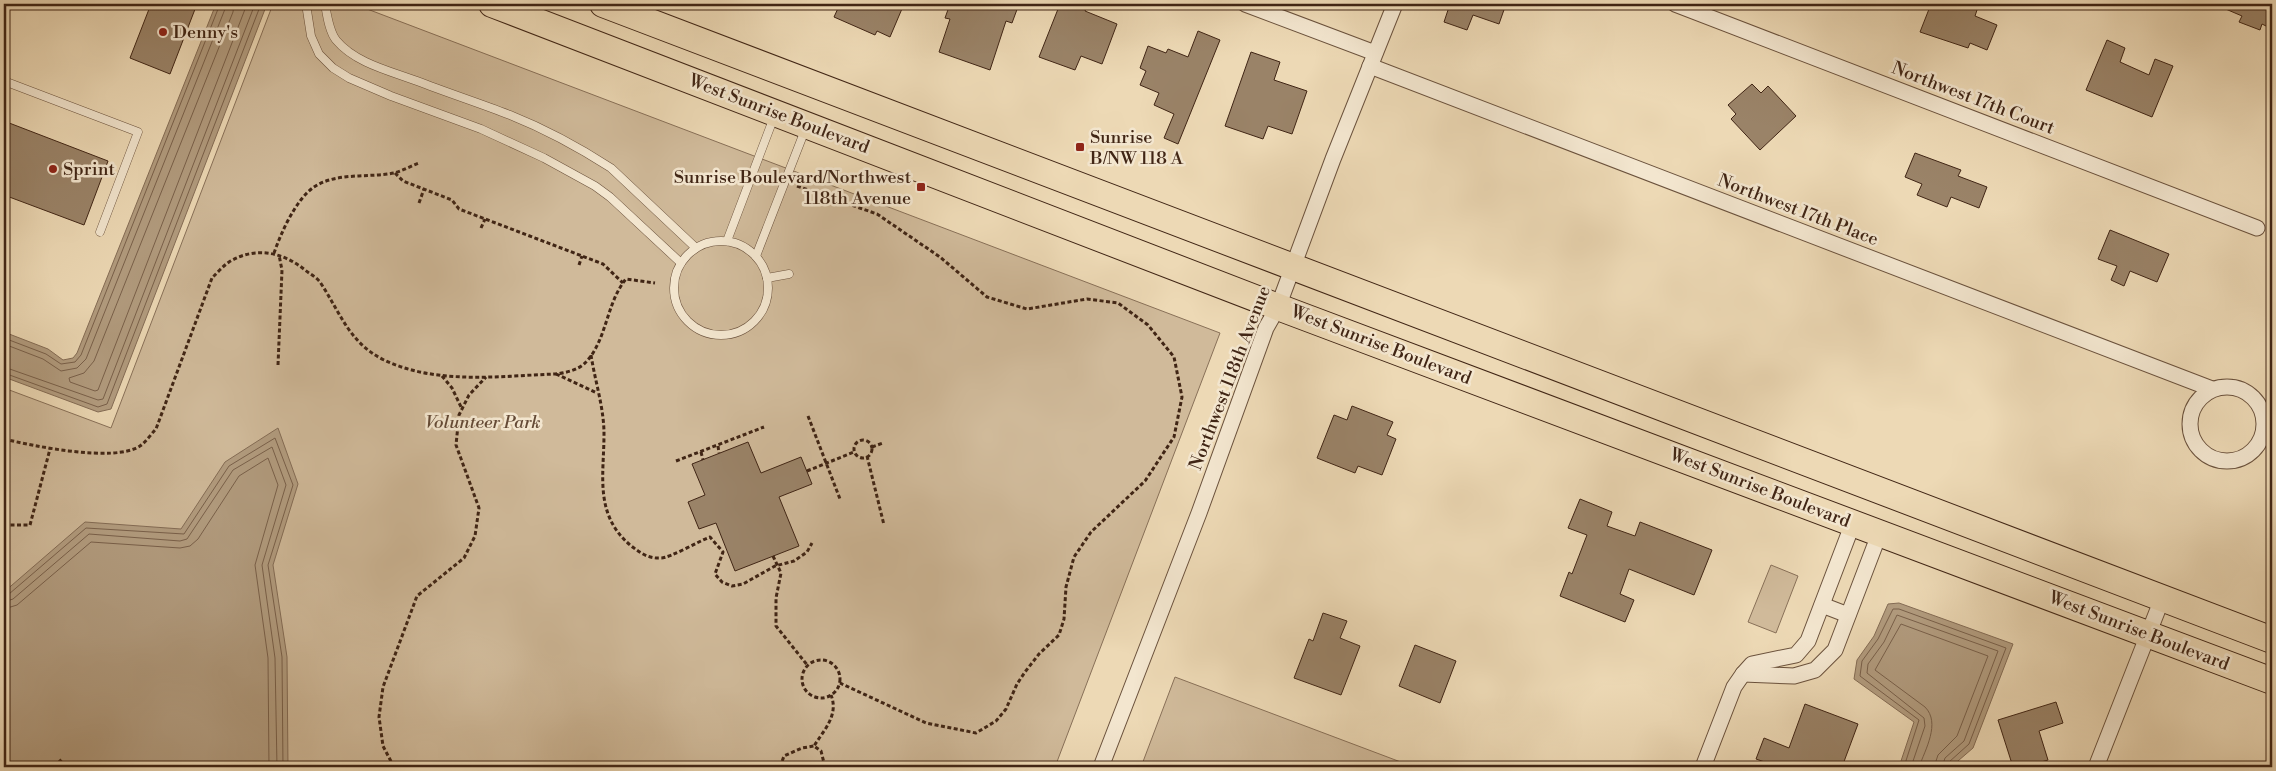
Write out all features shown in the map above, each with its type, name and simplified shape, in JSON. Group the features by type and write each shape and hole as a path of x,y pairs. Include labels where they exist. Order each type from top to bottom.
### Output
{"highway":[{"name":"West Sunrise Boulevard","path":"492,4 1278,306 2272,681"},
{"path":"603,4 2272,640"}],"street":[{"name":"Northwest 17th Place","path":"1245,4 1373,60 2212,389"},
{"name":"Northwest 118th Avenue","path":"1101,767 1199,513 1266,328 1278,306 1294,266 1395,4"},
{"name":"Northwest 17th Court","path":"1675,4 2257,228"},
{"path":"2236,388 2247,393 2256,401 2262,412 2264,424 2257,446 2248,455 2237,460 2224,462 2212,458 2201,452 2193,442 2189,430 2190,417 2194,405 2212,389 2236,388"},
{"path":"1703,767 1734,687 1743,674 1752,664 1796,655 1808,640 1853,522"},
{"path":"1743,674 1794,676 1814,670 1835,650 1880,532"},
{"path":"2096,767 2162,599"},
{"path":"1822,605 1848,615"}],"lane":[{"path":"306,4 310,36 319,54 334,68 349,78 391,96 481,129 544,158 595,186 610,196 681,263"},
{"path":"325,4 327,17 335,39 348,51 395,73 511,116 595,158 611,168 696,248"},
{"path":"4,80 138,132 100,232"},
{"path":"727,242 775,113"},
{"path":"756,256 807,125"},
{"path":"711,242 727,242 743,246 756,256 764,270 767,296 763,309 756,320 744,329 731,334 716,335 702,331 690,323 680,312 675,298 676,274 681,263 696,248 711,242"},
{"path":"766,278 789,274"}],"path":[{"path":"274,253 285,227 305,196 314,187 339,179 395,173 419,163"},
{"path":"395,173 403,181 452,200 458,210 603,264 623,283"},
{"path":"798,186 878,214 940,257 987,297 1026,309 1087,299 1118,303 1148,325 1174,357 1182,397 1174,437 1145,481 1091,532 1074,558 1066,586 1064,619 1059,635 1039,654 1025,672 1017,684 1010,704 996,722 976,733 926,723 840,683"},
{"path":"419,203 424,190"},
{"path":"481,228 485,219"},
{"path":"4,439 50,449 118,453 140,446 156,429 212,278 229,262 254,253 279,254 295,261 318,280 344,323 362,347 384,360 418,373 442,375 486,377 555,374 584,365 591,354 619,288 626,279 655,283"},
{"path":"278,365 282,270 279,254"},
{"path":"578,266 582,256"},
{"path":"591,354 597,393 602,408 604,434 602,484 607,515 619,535 642,554 661,558 710,536 723,552 715,574 722,582 732,586 743,584 777,565 794,561 807,552 812,543"},
{"path":"555,374 597,393"},
{"path":"442,375 452,388 462,409"},
{"path":"394,767 382,746 379,717 383,687 417,596 464,558 475,536 479,508 456,445 459,415 469,395 486,377"},
{"path":"808,416 840,499"},
{"path":"676,461 764,427"},
{"path":"867,456 860,458 854,452 854,446 859,440 866,440 872,447"},
{"path":"883,443 872,447 867,456 884,525"},
{"path":"718,446 719,453"},
{"path":"4,525 30,525 50,449"},
{"path":"700,452 703,460"},
{"path":"807,471 854,452"},
{"path":"773,556 780,573 776,598 776,626 808,666"},
{"path":"817,661 827,662 839,672 840,683 831,695 826,697 814,696 805,688 803,677 808,666 817,661"},
{"path":"814,746 832,717 834,701 831,695"},
{"path":"780,767 784,756 802,748 814,746 821,751 825,767"},
{"path":"54,767 63,758"}],"green space":[{"name":"Volunteer Park","path":"273,4 354,4 1220,333 1055,767 4,767 4,388 111,428"},
{"path":"1771,565 1798,576 1776,633 1748,622"},
{"path":"1175,677 1414,767 1141,767"}],"water":[{"path":"216,4 267,4 111,409 98,412 4,377 4,332 48,349 63,360 73,358 77,353"},
{"path":"278,428 298,484 273,565 287,657 288,767 4,767 4,592 85,522 181,529 225,462"},
{"path":"1899,603 2013,644 1973,748 1951,767 1899,767 1914,722 1854,679 1857,660 1874,636 1888,604"}],"building":[{"name":"Denny's","path":"151,4 197,4 170,74 130,58"},
{"path":"840,4 904,4 890,37 877,31 875,35 834,17"},
{"path":"950,4 1019,4 1012,23 1006,21 990,70 939,52 950,19 945,18"},
{"path":"1060,4 1088,4 1085,11 1117,24 1102,64 1081,56 1075,70 1039,57"},
{"path":"1447,4 1506,4 1499,24 1473,15 1467,30 1444,22 1449,7 1446,6"},
{"path":"1931,4 1970,4 1978,7 1975,16 1997,25 1987,50 1970,43 1968,48 1920,32"},
{"path":"2214,4 2272,4 2272,29 2262,24 2260,30 2239,22 2242,16"},
{"path":"1198,31 1220,40 1178,144 1164,138 1174,114 1154,105 1159,93 1140,85 1146,71 1140,68 1148,46 1166,53 1168,49 1188,57"},
{"path":"2107,40 2125,48 2120,62 2149,75 2155,59 2173,66 2152,117 2086,90"},
{"path":"1251,52 1280,62 1274,80 1307,91 1292,134 1268,126 1263,139 1225,126"},
{"path":"1752,84 1761,93 1768,86 1796,116 1760,150 1731,119 1736,114 1728,105"},
{"path":"4,121 108,161 84,225 4,195"},
{"path":"1915,153 1961,170 1958,176 1987,187 1979,208 1951,197 1947,207 1917,195 1922,184 1905,177"},
{"path":"2110,230 2169,254 2157,282 2130,271 2124,286 2111,280 2117,266 2098,259"},
{"path":"1352,406 1393,422 1387,435 1396,439 1382,475 1358,466 1355,473 1317,458 1334,415 1347,420"},
{"path":"748,442 761,473 801,457 812,484 779,497 799,546 735,571 716,523 699,529 688,502 705,495 692,464"},
{"path":"1580,499 1612,512 1607,526 1635,536 1640,522 1712,550 1694,595 1629,569 1620,594 1634,600 1625,622 1560,596 1569,572 1572,574 1587,535 1568,528"},
{"path":"1323,613 1347,621 1340,638 1360,646 1341,695 1294,678 1309,639 1313,641"},
{"path":"1415,645 1456,661 1440,703 1399,686"},
{"path":"2056,702 2063,723 2039,731 2048,760 2024,767 2013,767 1998,720"},
{"path":"1805,704 1858,724 1842,767 1779,767 1756,759 1764,738 1789,748"}],"place":[{"name":"Denny's","path":"163,32"},
{"name":"Sunrise B/NW 118 A","path":"1080,147"},
{"name":"Sprint","path":"53,169"},
{"name":"Sunrise Boulevard/Northwest 118th Avenue","path":"921,187"}]}
